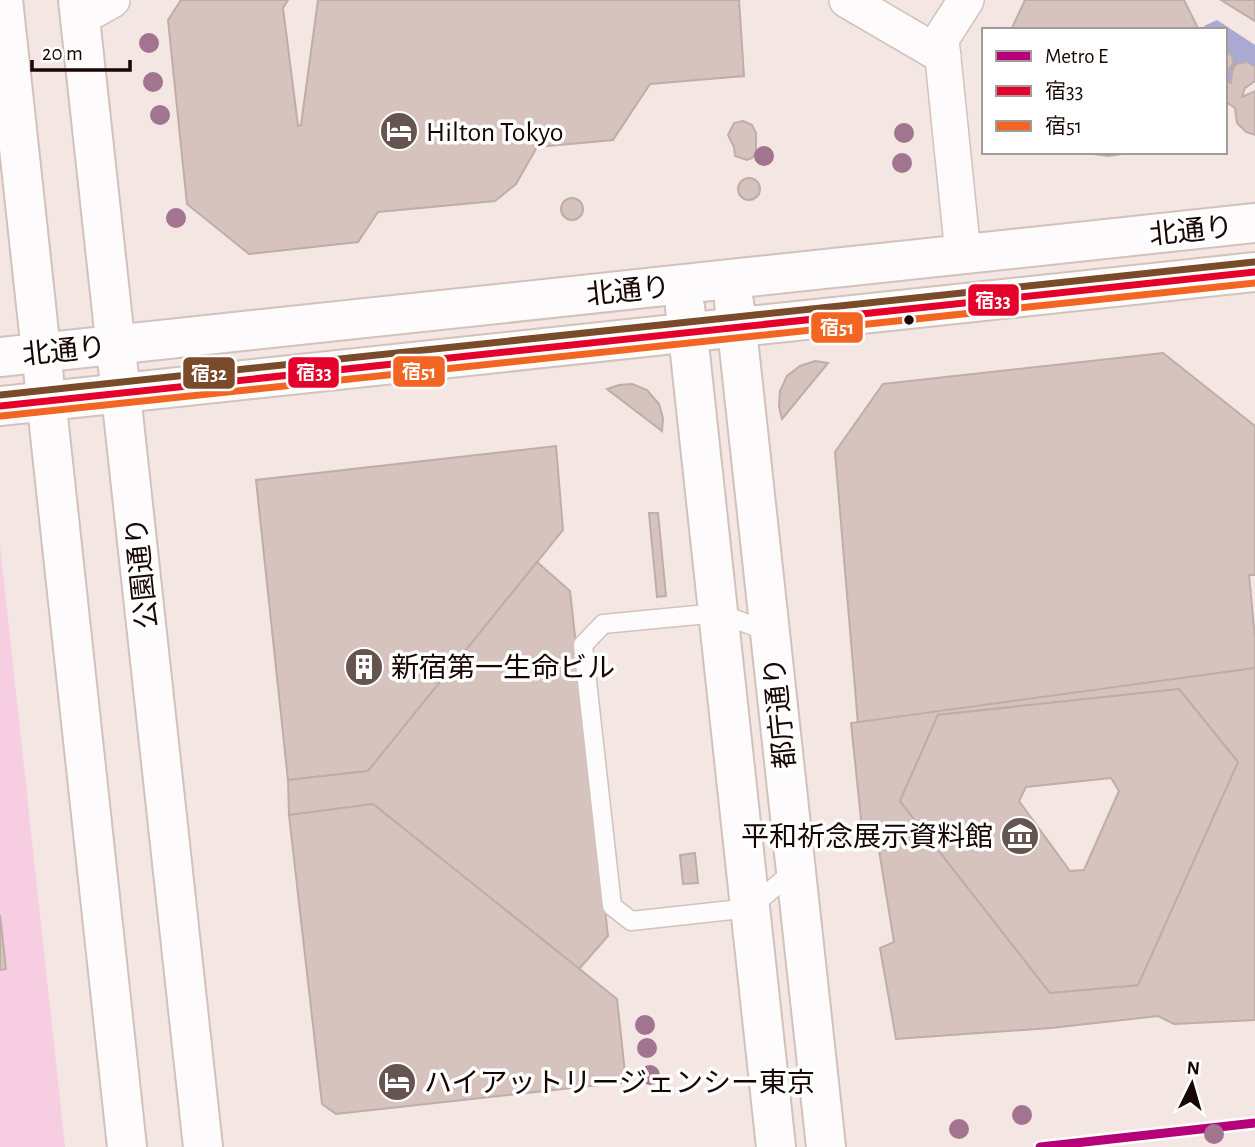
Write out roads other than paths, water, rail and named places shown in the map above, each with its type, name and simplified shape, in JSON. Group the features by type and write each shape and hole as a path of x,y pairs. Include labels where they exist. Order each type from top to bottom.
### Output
{"main road":[{"path":"3,0 127,1147"},
{"name":"公園通り","path":"90,6 116,345 203,1147"},
{"name":"北通り","path":"0,357 1255,223"},
{"name":"北通り","path":"0,406 1255,272"},
{"name":"都庁通り","path":"731,279 825,1139"},
{"name":"都庁通り","path":"683,284 775,1142"}],"street":[{"path":"847,0 943,57"},
{"path":"963,254 941,39 966,0"}],"lane":[{"path":"770,632 718,613 603,624 583,645 612,906 631,922 750,908 796,869"}],"water":[{"path":"1217,20 1255,45 1255,67 1247,62 1231,83 1227,81 1227,71 1233,63 1232,56 1227,52 1227,28 1204,26"}],"metro line":[{"name":"E","path":"1040,1147 1255,1123"}],"place":[{"name":"Hilton Tokyo","path":"399,131"},
{"name":"新宿第一生命ビル","path":"364,667"},
{"name":"平和祈念展示資料館","path":"1020,836"},
{"name":"ハイアットリージェンシー東京","path":"397,1082"}]}
